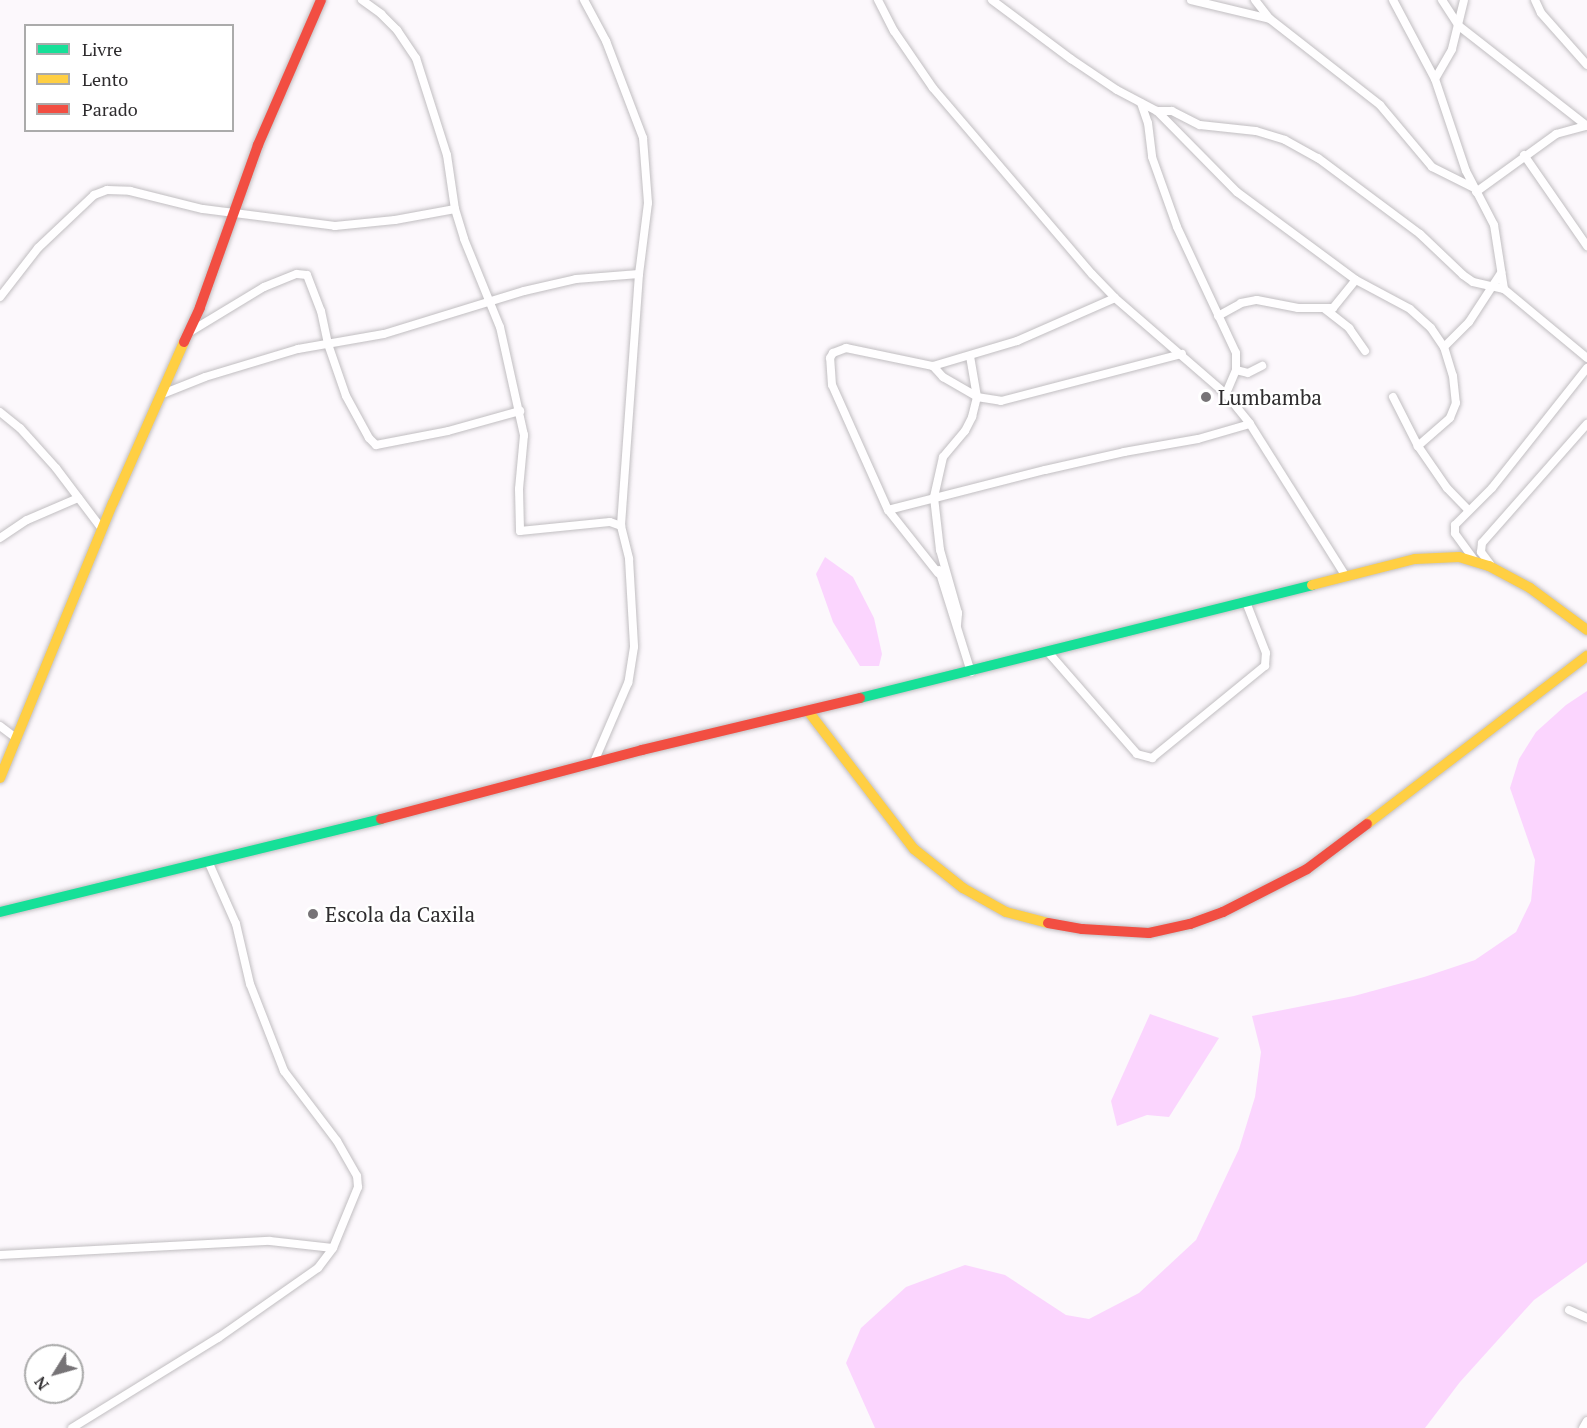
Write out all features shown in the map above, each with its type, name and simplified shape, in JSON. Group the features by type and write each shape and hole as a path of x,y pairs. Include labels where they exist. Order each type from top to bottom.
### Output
{"street":[{"path":"0,778 102,529 188,333 258,145 321,0"},
{"path":"362,0 397,30 416,58 447,155 455,209 500,327 520,411 524,453 519,489 520,531 610,522 621,526"},
{"path":"584,0 606,41 643,138 648,203 639,274 621,526 629,559 634,647 628,683 594,762"},
{"path":"878,0 894,31 933,88 1115,298 1226,394 1250,424 1346,575"},
{"path":"992,0 1071,59 1157,111 1228,185 1356,280 1423,318 1444,347 1453,376 1456,403 1454,412 1418,446"},
{"path":"1191,0 1270,19"},
{"path":"1255,0 1270,19 1380,105 1432,167 1475,190"},
{"path":"1393,0 1435,79 1447,121 1475,190 1494,225 1504,289"},
{"path":"1442,0 1458,26 1587,126"},
{"path":"1435,79 1452,49 1458,26 1459,10 1464,0"},
{"path":"1535,0 1541,13 1587,65"},
{"path":"1141,103 1148,123 1152,157 1177,227 1236,353 1236,370 1226,394"},
{"path":"1157,111 1172,111 1200,125 1256,131 1285,140 1310,154 1414,229 1463,275 1489,287 1504,289 1587,358"},
{"path":"1475,190 1556,134 1587,126"},
{"path":"1524,155 1587,246"},
{"path":"0,297 38,248 101,192 130,191 203,209 334,226 395,220 455,209"},
{"path":"1444,347 1469,322 1489,287 1501,273"},
{"path":"188,333 264,287 302,274 310,278 328,344 346,396 369,438 376,445 448,431 520,411"},
{"path":"160,395 204,377 298,349 384,333 576,279 639,274"},
{"path":"1218,316 1241,303 1257,300 1298,308 1333,308 1342,300 1356,280"},
{"path":"971,672 938,573 888,510 835,392 830,358 838,349 846,348 933,366 1017,341 1115,298"},
{"path":"1325,309 1348,328 1365,351"},
{"path":"933,366 943,377 977,397 1001,401 1182,354"},
{"path":"957,625 958,613 940,550 934,497 939,465 965,431 977,397 970,356"},
{"path":"1236,370 1248,373 1262,366"},
{"path":"1475,561 1454,529 1468,510 1504,474 1587,368"},
{"path":"1393,397 1418,446 1447,488 1468,510"},
{"path":"0,412 20,428 102,529"},
{"path":"888,510 1124,452 1198,440 1250,424"},
{"path":"1493,568 1482,555 1482,543 1587,424"},
{"path":"0,538 27,520 78,498"},
{"path":"938,573 940,550"},
{"path":"0,912 594,762 971,672 1346,575 1441,556 1475,561 1493,568 1530,588 1587,630"},
{"path":"1048,652 1137,754 1152,758 1265,666 1266,653 1246,602"},
{"path":"808,711 914,849 963,888 1006,912 1045,922 1082,929 1149,933 1179,927 1223,912 1307,869 1587,656"},
{"path":"0,726 17,739"},
{"path":"72,1428 218,1338 294,1287 318,1268 333,1248 356,1194 357,1176 338,1141 284,1071 250,984 236,924 208,861"},
{"path":"0,1255 270,1241 333,1248"},
{"path":"1569,1310 1587,1318"}],"shaded area":[{"path":"825,557 853,577 874,618 882,654 879,666 860,666 833,622 816,574"},
{"path":"1587,691 1587,1262 1534,1300 1460,1382 1425,1428 875,1428 846,1363 861,1328 906,1287 965,1265 1005,1275 1066,1315 1089,1319 1139,1293 1196,1240 1239,1149 1255,1097 1261,1052 1252,1016 1354,996 1424,977 1475,960 1516,932 1531,901 1535,860 1510,788 1519,759 1536,732 1566,705"},
{"path":"1150,1014 1219,1038 1169,1117 1147,1115 1117,1126 1111,1101"}],"traffic: fast":[{"path":"860,698 1312,585"},
{"path":"0,912 381,819"}],"traffic: slow":[{"path":"0,778 113,503 184,342"},
{"path":"1312,585 1415,559 1459,557 1489,566 1530,588 1587,630"},
{"path":"1367,824 1587,656"},
{"path":"808,711 914,849 963,888 1006,912 1048,923"}],"traffic: jam":[{"path":"184,342 200,307 258,145 321,0"},
{"path":"381,819 642,750 860,698"},
{"path":"1048,923 1082,929 1149,933 1190,924 1223,912 1307,869 1367,824"}],"place":[{"name":"Lumbamba","path":"1206,397"},
{"name":"Escola da Caxila","path":"313,914"}]}
